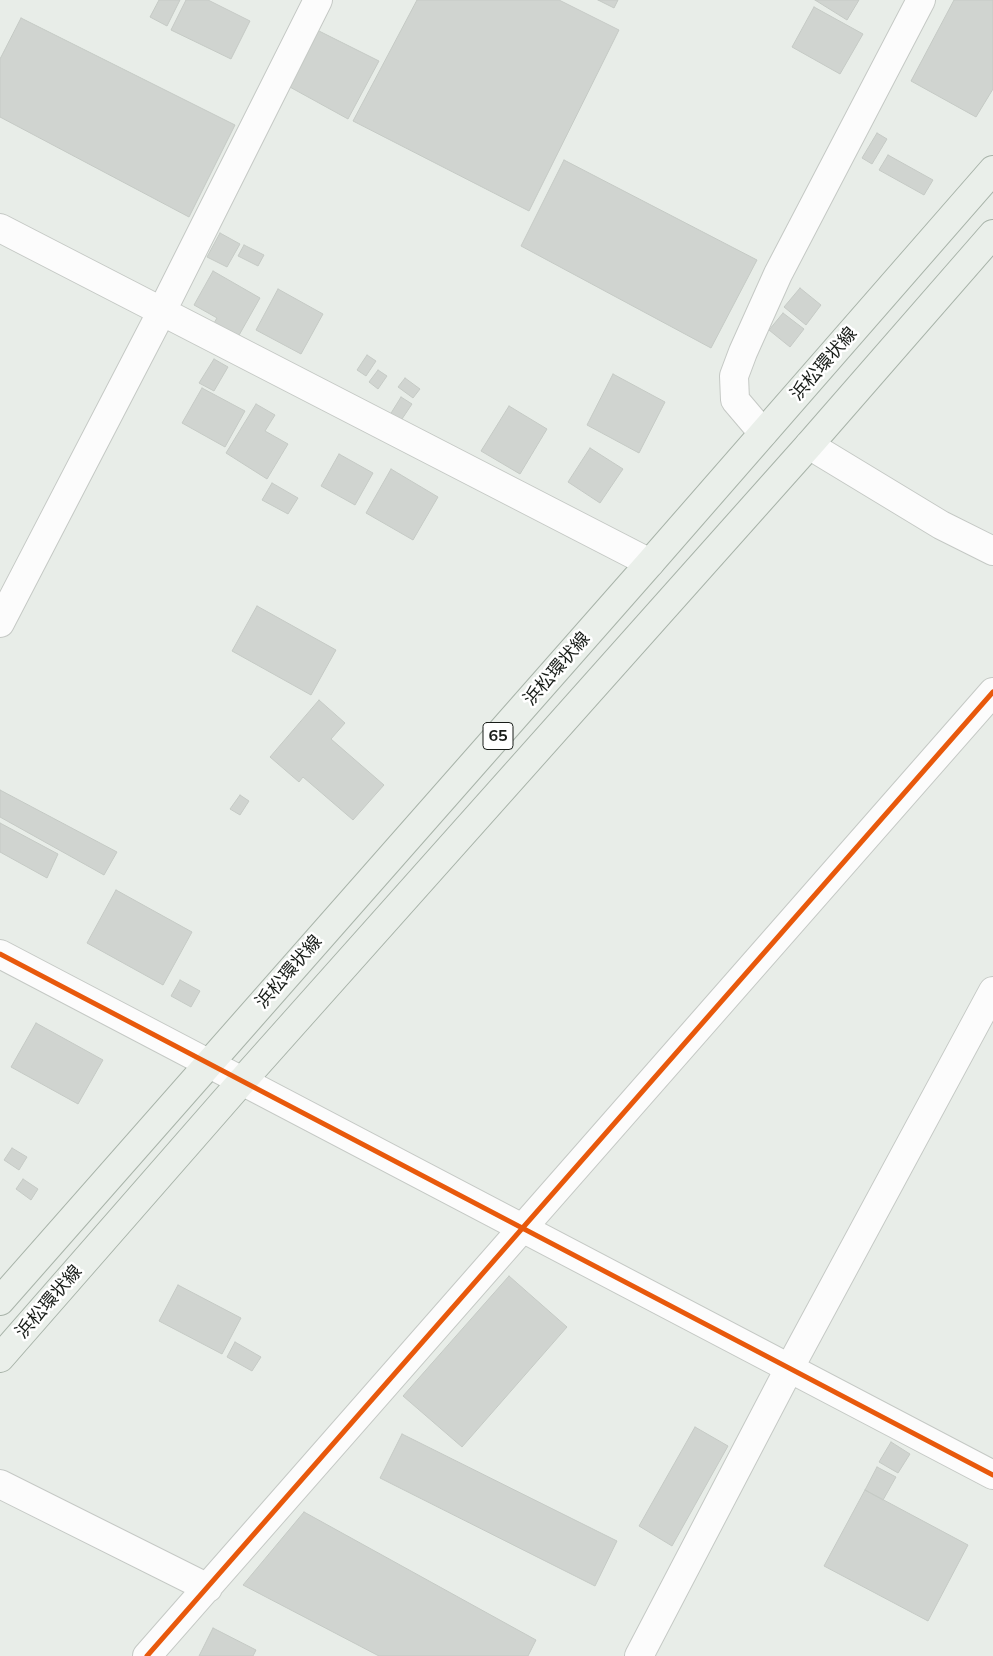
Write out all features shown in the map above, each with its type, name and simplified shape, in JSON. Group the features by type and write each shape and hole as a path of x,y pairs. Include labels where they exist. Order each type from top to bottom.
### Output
{"main road":[{"name":"浜松環状線","path":"0,1301 650,563 993,170"},
{"name":"浜松環状線","path":"0,1358 243,1080 809,446 993,234"}],"street":[{"path":"0,623 162,311 318,0"},
{"path":"763,433 735,400 734,376 778,274 921,0"},
{"path":"0,228 650,563"},
{"path":"809,446 941,525 993,551"},
{"path":"147,1656 993,692"},
{"path":"0,954 210,1062 993,1475"},
{"path":"639,1656 789,1369 993,991"},
{"path":"0,1484 208,1588"}],"building":[{"path":"159,0 180,0 167,26 150,17"},
{"path":"186,0 208,0 250,21 231,59 171,30"},
{"path":"417,0 559,0 619,30 529,211 353,121"},
{"path":"598,0 618,0 614,8"},
{"path":"815,0 859,0 847,20"},
{"path":"954,0 993,0 993,89 976,117 911,81"},
{"path":"814,7 863,34 840,74 792,47"},
{"path":"21,18 235,125 189,217 0,117 0,59"},
{"path":"315,29 379,61 348,119 288,86"},
{"path":"877,133 887,139 872,164 862,158"},
{"path":"888,155 933,180 924,195 879,170"},
{"path":"564,160 757,260 711,348 521,246"},
{"path":"220,233 240,244 227,267 207,257"},
{"path":"244,245 264,255 258,266 238,256"},
{"path":"213,271 260,298 238,337 214,323 217,318 194,305"},
{"path":"800,288 821,305 806,325 784,307"},
{"path":"278,289 323,314 301,354 256,330"},
{"path":"783,313 804,329 790,347 769,330"},
{"path":"367,355 376,361 366,376 357,370"},
{"path":"214,359 228,367 214,391 199,383"},
{"path":"378,370 387,376 378,389 369,382"},
{"path":"613,374 665,402 639,453 587,425"},
{"path":"405,378 420,389 413,398 398,387"},
{"path":"202,388 245,411 225,447 182,423"},
{"path":"401,397 412,404 398,425 388,418"},
{"path":"256,404 275,415 265,431 288,444 267,479 226,453"},
{"path":"509,406 547,429 520,474 481,451"},
{"path":"590,448 623,469 600,503 568,482"},
{"path":"339,454 373,473 355,505 321,486"},
{"path":"391,469 438,497 413,540 366,513"},
{"path":"272,483 298,498 288,514 262,500"},
{"path":"257,606 336,650 311,695 232,651"},
{"path":"319,700 345,723 331,739 384,785 353,820 303,777 299,782 270,757"},
{"path":"0,790 117,852 104,875 0,817"},
{"path":"240,795 249,801 240,815 230,809"},
{"path":"0,823 58,854 47,878 0,852"},
{"path":"116,890 192,932 163,985 87,943"},
{"path":"180,980 200,991 191,1007 171,996"},
{"path":"36,1023 103,1060 78,1104 11,1067"},
{"path":"12,1148 27,1157 19,1170 4,1160"},
{"path":"23,1179 38,1189 31,1200 16,1189"},
{"path":"509,1276 567,1327 462,1447 403,1396"},
{"path":"178,1285 241,1318 222,1354 159,1321"},
{"path":"235,1342 261,1357 252,1371 227,1357"},
{"path":"695,1427 728,1446 672,1546 639,1526"},
{"path":"402,1434 617,1541 595,1586 380,1478"},
{"path":"891,1442 910,1454 898,1473 879,1462"},
{"path":"877,1467 896,1477 883,1500 865,1490"},
{"path":"865,1490 968,1545 928,1621 824,1566"},
{"path":"304,1512 536,1640 528,1656 379,1656 243,1585"},
{"path":"213,1628 256,1650 253,1656 199,1656"}],"cycle path":[{"path":"147,1656 993,692"},
{"path":"0,954 993,1475"}]}
